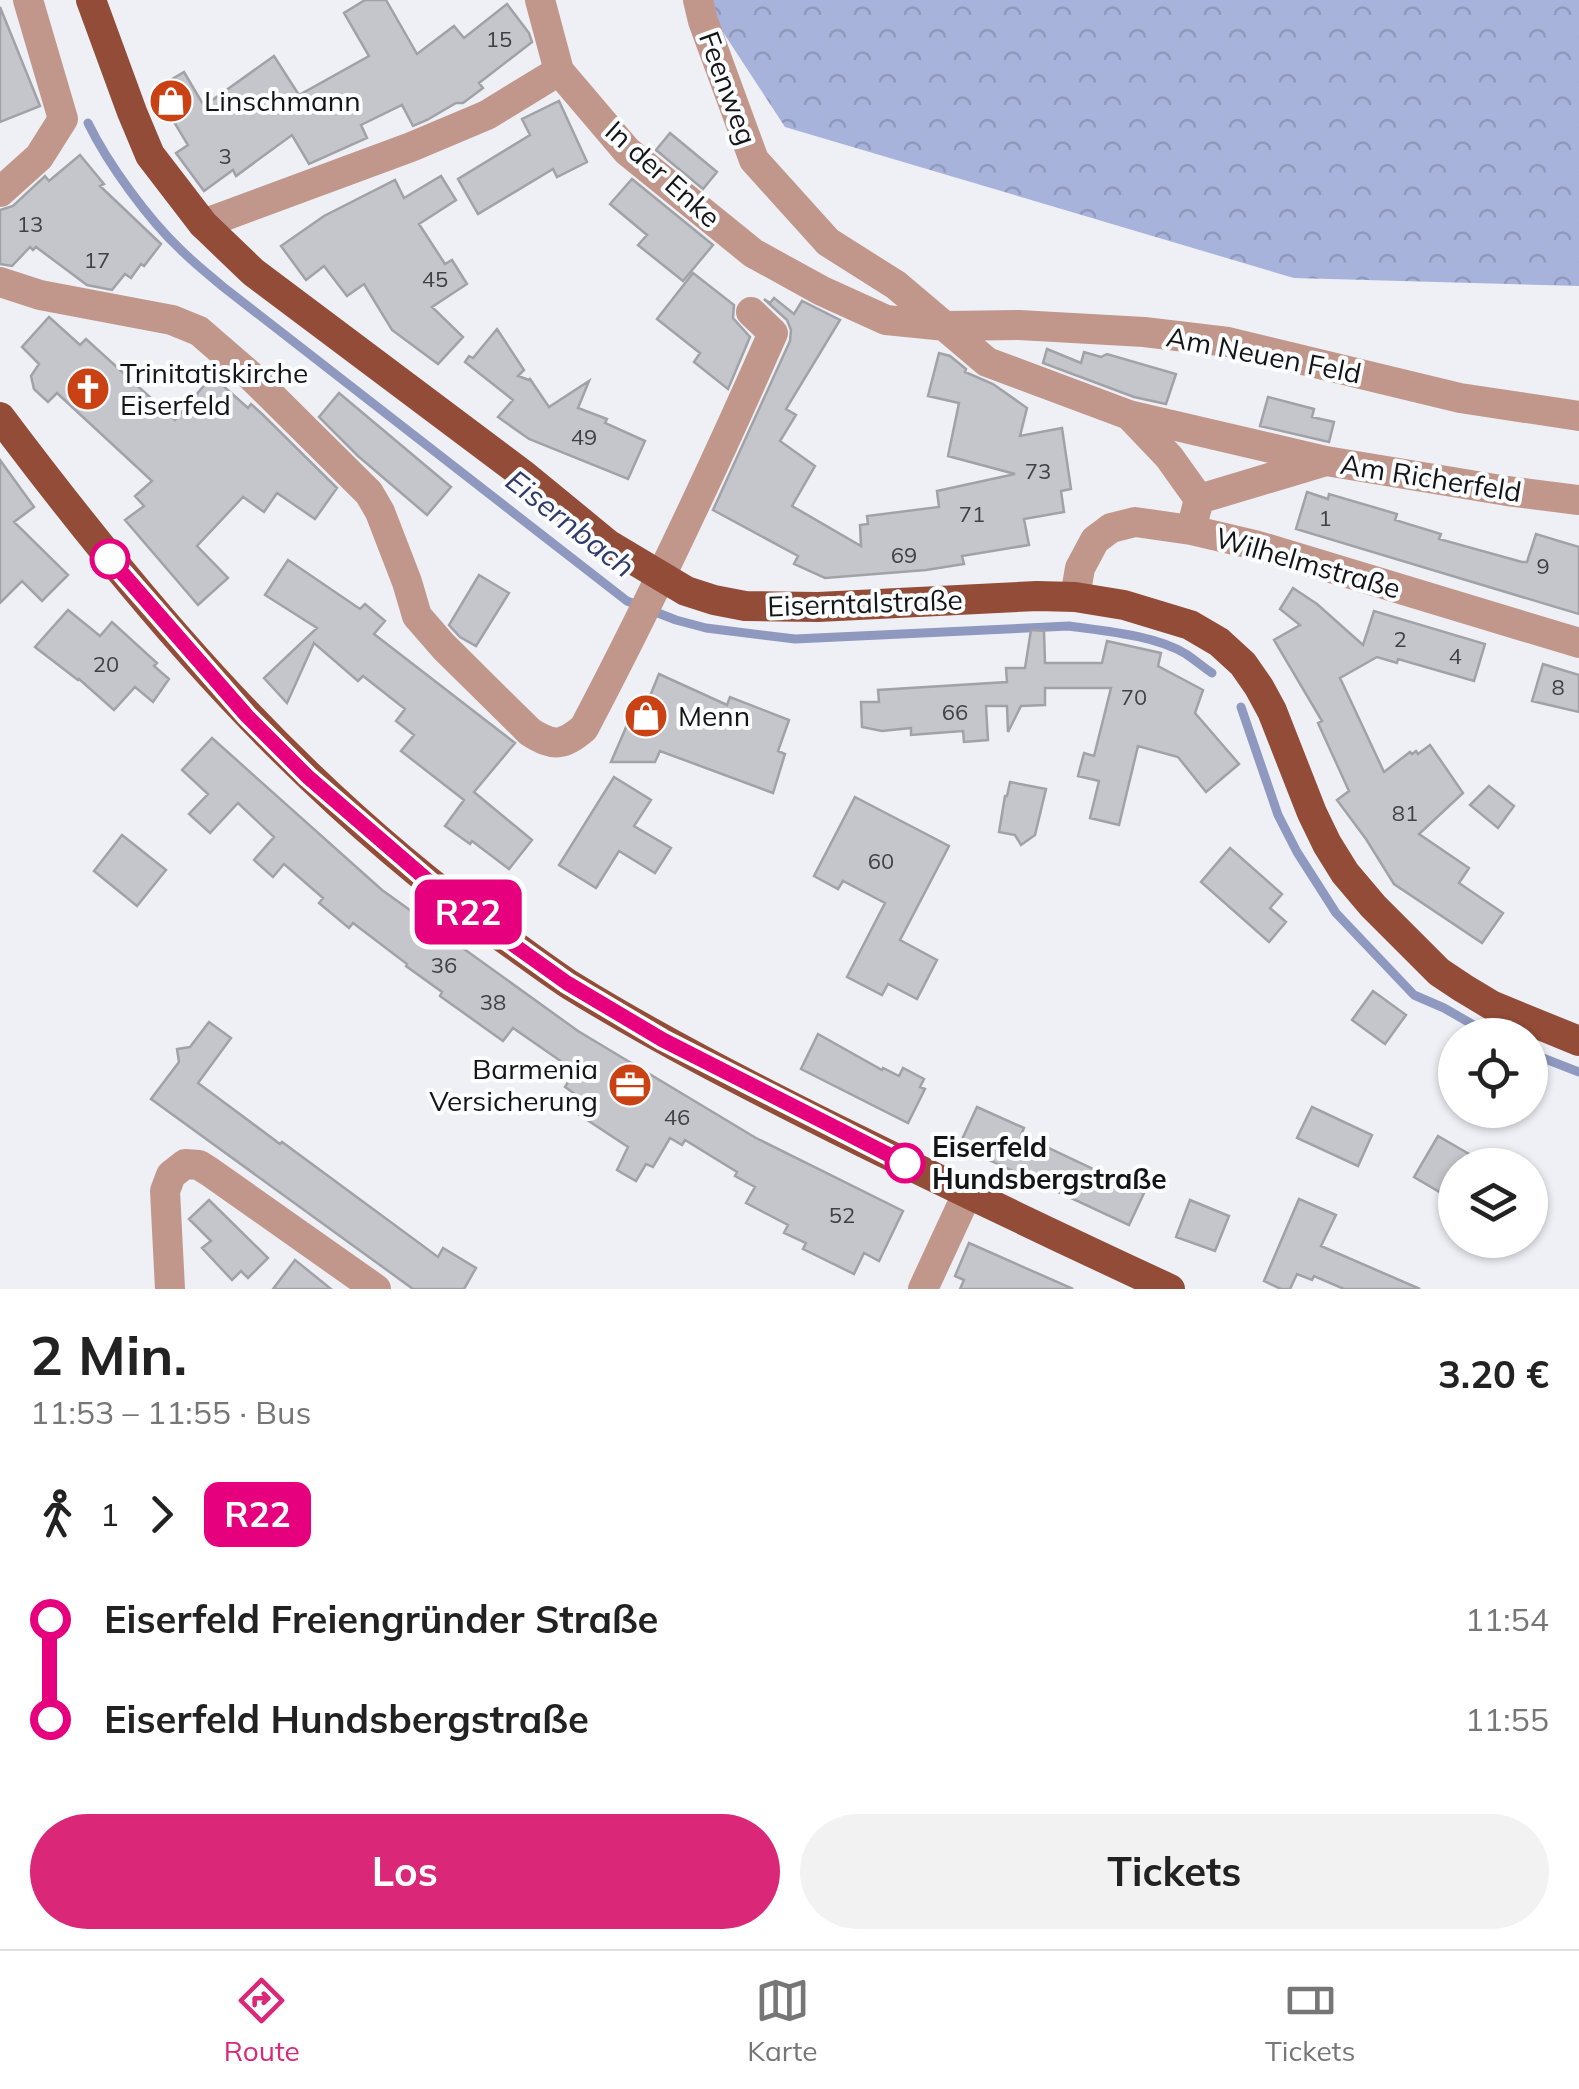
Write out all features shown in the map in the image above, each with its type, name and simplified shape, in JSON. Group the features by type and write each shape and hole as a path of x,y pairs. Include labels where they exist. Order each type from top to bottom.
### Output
{"main road":[{"name":"Eiserntalstraße","path":"96,2 150,154 203,224 253,272 525,476 657,586 745,606 779,608 1076,597 1190,625 1219,642 1259,686 1327,844 1373,906 1439,972 1463,988 1493,1006 1579,1041"},
{"path":"0,417 92,538 247,716 308,777 448,898 567,983 663,1040 966,1194 1170,1289"}],"street":[{"path":"0,192 38,157 63,119 28,0"},
{"path":"203,224 411,147 488,114 559,72 540,0"},
{"name":"Feenweg","path":"698,0 754,160 828,242 896,285 946,326"},
{"name":"In der Enke","path":"559,72 628,150 753,253 886,320 946,326"},
{"path":"0,282 40,295 172,320 199,331 252,377 369,493 380,512 417,616 516,719 544,741 556,743 569,740 584,728 657,586 773,333 751,312"},
{"path":"946,326 988,362 1129,415 1326,461"},
{"name":"Am Neuen Feld","path":"946,326 1144,332 1228,342 1460,398 1579,416"},
{"path":"1129,415 1169,457 1199,500 1191,530"},
{"name":"Am Richerfeld","path":"1199,500 1326,461 1579,500"},
{"name":"Wilhelmstraße","path":"1076,597 1080,568 1095,540 1111,528 1135,522 1255,545 1579,643"},
{"path":"170,1289 165,1191 172,1175 185,1164 199,1165 210,1172 376,1289"},
{"path":"923,1289 966,1194"}],"green space":[{"path":"702,0 1579,0 1579,286 1294,278 785,127"}],"building":[{"path":"365,0 386,0 417,54 454,26 464,38 507,4 532,42 479,83 483,88 463,103 427,120 413,126 402,105 361,125 367,138 309,164 292,135 236,176 233,170 204,191 176,153 188,145 162,102 167,100 159,87 184,72 204,106 274,56 299,95 369,56 344,13"},
{"path":"0,7 40,106 0,122"},
{"path":"559,101 587,162 557,177 553,169 478,214 458,179 530,135 522,119"},
{"path":"670,133 717,172 703,189 656,150"},
{"path":"80,155 104,184 100,186 161,244 144,266 141,264 131,278 125,274 112,290 87,285 36,247 30,247 12,266 0,264 0,210 13,206 45,176 49,181"},
{"path":"441,176 456,200 419,224 445,264 452,260 467,284 432,307 463,337 438,364 392,330 364,284 347,296 324,266 306,280 281,246 324,216 395,180 404,198"},
{"path":"632,179 713,245 683,281 638,245 647,235 610,204"},
{"path":"693,273 734,305 733,318 750,337 728,389 694,362 700,353 657,319"},
{"path":"774,298 794,314 802,301 840,320 786,409 796,415 780,441 815,466 792,506 861,546 860,525 868,524 867,516 939,507 937,491 1015,474 948,456 959,403 928,396 939,353 950,356 965,372 993,384 1027,408 1020,436 1062,428 1071,489 1061,491 1064,512 1024,519 1029,545 962,556 964,564 825,578 794,564 798,556 713,510 790,341 787,320 764,299 770,303"},
{"path":"49,317 80,345 86,339 175,420 212,376 248,408 251,404 337,488 315,519 277,493 264,512 243,497 197,546 228,578 198,605 125,520 144,506 135,496 152,481 57,393 48,402 34,389 31,376 39,364 22,347"},
{"path":"497,329 524,370 518,376 530,379 549,407 589,381 578,408 645,441 628,479 529,439 498,417 513,400 465,362"},
{"path":"1047,349 1081,363 1084,352 1101,357 1107,354 1176,374 1166,404 1134,397 1043,363"},
{"path":"339,393 451,487 427,515 319,417"},
{"path":"1268,397 1314,409 1312,417 1334,422 1329,442 1260,426"},
{"path":"0,460 34,507 14,522 68,575 42,601 22,581 0,603"},
{"path":"1307,492 1328,499 1329,494 1397,514 1395,520 1441,534 1439,539 1522,562 1527,562 1536,534 1579,547 1579,614 1296,529"},
{"path":"288,560 360,609 365,604 385,621 374,634 515,743 474,792 532,840 509,869 445,826 464,800 401,751 414,735 396,721 405,709 363,676 358,681 314,643 287,703 264,678 317,628 265,595"},
{"path":"479,575 509,593 476,646 449,625"},
{"path":"1293,588 1363,645 1374,611 1485,644 1474,681 1398,659 1397,663 1377,657 1340,678 1384,772 1410,752 1418,754 1430,745 1463,793 1419,834 1469,868 1459,883 1503,913 1482,943 1394,884 1337,800 1349,791 1318,723 1322,721 1274,640 1300,625 1280,609"},
{"path":"68,610 100,636 112,622 157,663 154,666 169,679 153,702 135,687 114,710 35,647"},
{"path":"1031,630 1044,631 1045,663 1102,663 1107,641 1161,653 1158,666 1203,690 1195,713 1239,764 1206,792 1178,757 1138,746 1119,825 1090,818 1099,781 1078,776 1084,753 1094,756 1111,688 1045,688 1045,705 1021,706 1008,732 1007,706 986,706 988,740 964,742 963,731 911,735 911,728 882,731 862,727 861,702 879,702 878,690 1007,682 1006,668 1025,668"},
{"path":"1543,664 1579,675 1579,712 1532,701"},
{"path":"659,674 727,705 730,697 789,720 778,751 785,754 773,793 660,751 655,762 611,762 634,709 643,713"},
{"path":"212,738 382,890 578,1031 756,1138 903,1211 879,1261 864,1253 854,1274 803,1249 806,1243 784,1233 788,1225 746,1203 755,1187 685,1140 682,1145 670,1138 653,1167 646,1164 636,1181 617,1170 628,1147 566,1106 575,1094 565,1087 575,1071 513,1028 503,1041 440,996 442,992 353,923 349,928 319,903 323,898 284,864 273,877 254,860 274,837 238,803 210,833 189,814 208,794 182,770"},
{"path":"614,777 651,800 634,826 671,848 655,873 619,851 596,888 559,865"},
{"path":"1010,782 1046,789 1035,835 1021,845 1015,835 999,832"},
{"path":"1489,786 1514,806 1498,828 1470,805"},
{"path":"855,797 949,846 900,940 937,960 917,999 888,984 882,995 847,977 885,903 843,881 838,889 814,876"},
{"path":"122,835 166,870 137,906 94,871"},
{"path":"1230,848 1282,894 1270,908 1286,922 1269,942 1201,882"},
{"path":"1373,991 1406,1015 1385,1044 1352,1020"},
{"path":"209,1022 231,1038 198,1083 438,1257 443,1248 476,1268 464,1289 413,1289 151,1099 179,1062 177,1049 190,1047"},
{"path":"818,1034 882,1070 899,1076 903,1068 924,1079 920,1087 925,1089 908,1123 801,1069"},
{"path":"977,1107 1024,1128 1021,1135 1144,1193 1129,1225 959,1146"},
{"path":"1312,1107 1372,1135 1358,1166 1297,1138"},
{"path":"1438,1136 1459,1148 1438,1148 1438,1191 1414,1177"},
{"path":"1299,1199 1336,1215 1321,1246 1420,1289 1344,1289 1314,1276 1312,1280 1297,1274 1290,1289 1264,1281"},
{"path":"209,1200 268,1258 248,1278 241,1271 232,1280 202,1248 211,1241 189,1219"},
{"path":"1190,1200 1229,1216 1215,1251 1176,1237"},
{"path":"969,1243 1073,1289 960,1289 964,1280 955,1276"},
{"path":"295,1260 331,1289 273,1289"}],"waterway":[{"name":"Eisernbach","path":"88,123 142,207 196,264 627,601 706,628 795,639 1069,626 1160,642 1186,654 1212,673"},
{"name":"Eisernbach","path":"1241,707 1278,815 1336,913 1414,995 1461,1018"},
{"name":"Eisernbach","path":"1548,1060 1579,1072"}],"bus line":[{"name":"R22","path":"110,559 247,716 308,777 448,898 567,983 663,1040 905,1163"}],"place":[{"name":"Linschmann","path":"171,101"},
{"name":"Trinitatiskirche Eiserfeld","path":"88,389"},
{"name":"Menn","path":"646,716"},
{"name":"Barmenia Versicherung","path":"630,1085"},
{"name":"Eiserfeld Hundsbergstraße","path":"905,1163"}]}
